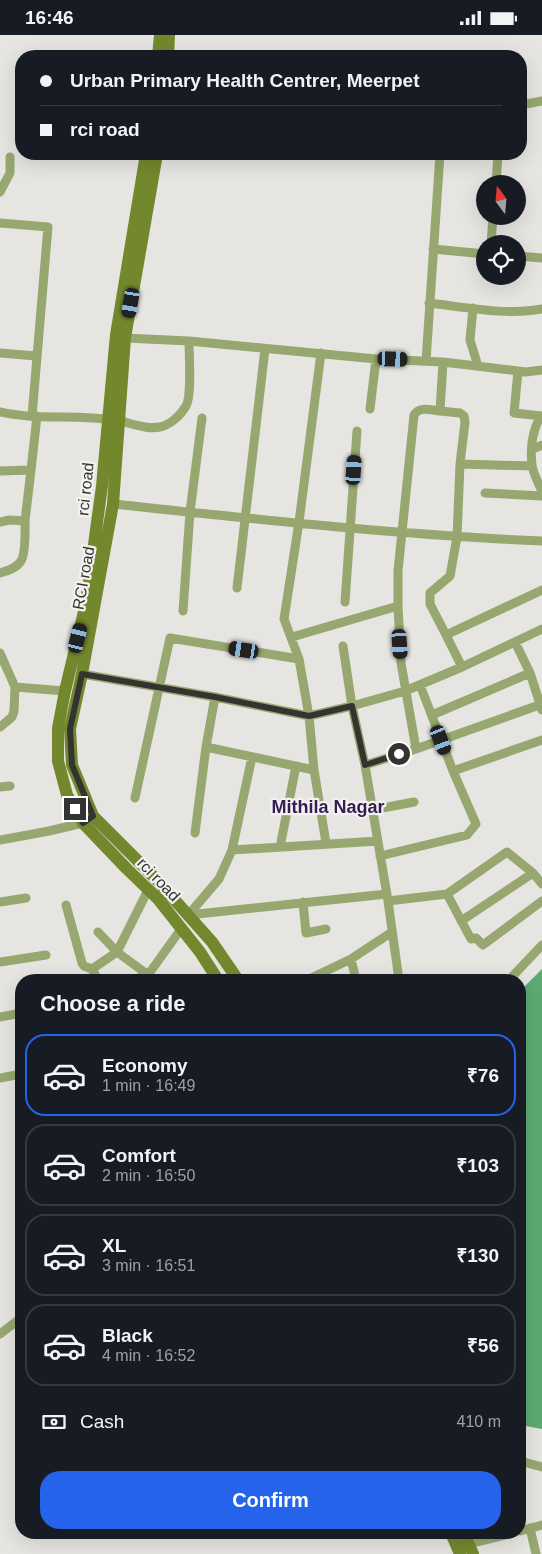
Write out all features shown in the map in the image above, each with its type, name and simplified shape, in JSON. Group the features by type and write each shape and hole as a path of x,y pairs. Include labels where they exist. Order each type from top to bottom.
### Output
{"main road":[{"path":"159,50 160,35"},
{"path":"168,35 168,50"},
{"name":"rci road","path":"145,160 116,335 114,420 102,486 86,603 58,728 58,761 68,795 126,868 148,889 200,952 214,974"},
{"name":"RCI road","path":"156,160 125,338 114,420 113,504 70,729 72,765 88,819 156,879 189,914 212,942 234,974"}],"street":[{"path":"527,104 542,101"},
{"path":"0,192 10,173 10,157"},
{"path":"426,361 440,160"},
{"path":"497,175 498,160"},
{"path":"0,223 48,227 36,355 31,470 23,554 21,561 16,566 0,573"},
{"path":"433,249 476,253"},
{"path":"526,257 542,258"},
{"path":"429,303 513,312 528,312 542,309"},
{"path":"473,308 470,340 478,366"},
{"path":"125,338 189,341 376,359 443,361 526,372 542,370"},
{"path":"0,412 34,416 114,420 158,428 167,425 180,415 187,404 189,393 189,341"},
{"path":"237,588 265,349"},
{"path":"0,353 36,355"},
{"path":"321,353 284,619 299,659 309,716 314,770 326,843"},
{"path":"370,409 376,359"},
{"path":"440,411 443,361"},
{"path":"518,371 514,413 541,417 534,429 532,466 541,487"},
{"path":"416,749 401,663 398,571 414,415 420,409 460,413 464,416 465,422 460,464 457,537 450,577 430,593 429,599 462,667"},
{"path":"182,611 190,512 202,418"},
{"path":"345,602 357,431"},
{"path":"533,449 542,445"},
{"path":"460,464 532,466"},
{"path":"0,471 31,470"},
{"path":"485,493 542,496"},
{"path":"113,504 246,519 299,522 402,533 542,541"},
{"path":"0,522 9,520 26,521"},
{"path":"446,635 542,590"},
{"path":"292,637 398,606"},
{"path":"82,674 215,697 309,716 405,691 462,667 542,629"},
{"path":"135,798 170,638 299,659"},
{"path":"365,765 541,706 530,673 516,642"},
{"path":"343,646 352,706 365,765 388,897 398,974"},
{"path":"0,653 3,670 15,687 12,717 0,727"},
{"path":"432,715 530,673"},
{"path":"380,856 467,835 476,824 453,771 420,685"},
{"path":"15,687 65,691"},
{"path":"195,833 206,747 215,697"},
{"path":"453,771 542,740"},
{"path":"206,747 314,770"},
{"path":"189,914 219,879 232,850 252,757"},
{"path":"280,847 296,766"},
{"path":"0,787 10,786"},
{"path":"372,810 414,802"},
{"path":"0,840 49,831 88,819"},
{"path":"232,850 378,841"},
{"path":"189,914 303,902 447,894 507,852 533,873 542,884"},
{"path":"461,921 533,873"},
{"path":"92,969 117,952 148,889"},
{"path":"447,894 470,939 476,938 483,945 542,901"},
{"path":"0,902 26,898"},
{"path":"303,902 306,933 326,929"},
{"path":"66,905 82,963 84,966 92,969 95,974"},
{"path":"149,974 181,929"},
{"path":"319,974 351,959 392,931"},
{"path":"98,932 117,952 145,974"},
{"path":"515,974 542,945"},
{"path":"0,962 46,955"},
{"path":"351,959 355,974"},
{"path":"0,1017 15,1014"},
{"path":"0,1078 15,1075"},
{"path":"0,1334 15,1322"},
{"path":"526,1463 542,1467"},
{"path":"526,1529 542,1525"},
{"path":"530,1528 536,1554"},
{"path":"466,1546 491,1539"}],"shaded area":[{"path":"542,969 542,1429 526,1426 526,985"}],"district":[{"name":"Mithila Nagar","path":"328,807"}],"route":[{"path":"75,809 83,823 93,816 72,765 70,729 82,674 215,697 309,716 352,706 365,765 399,754"}]}
